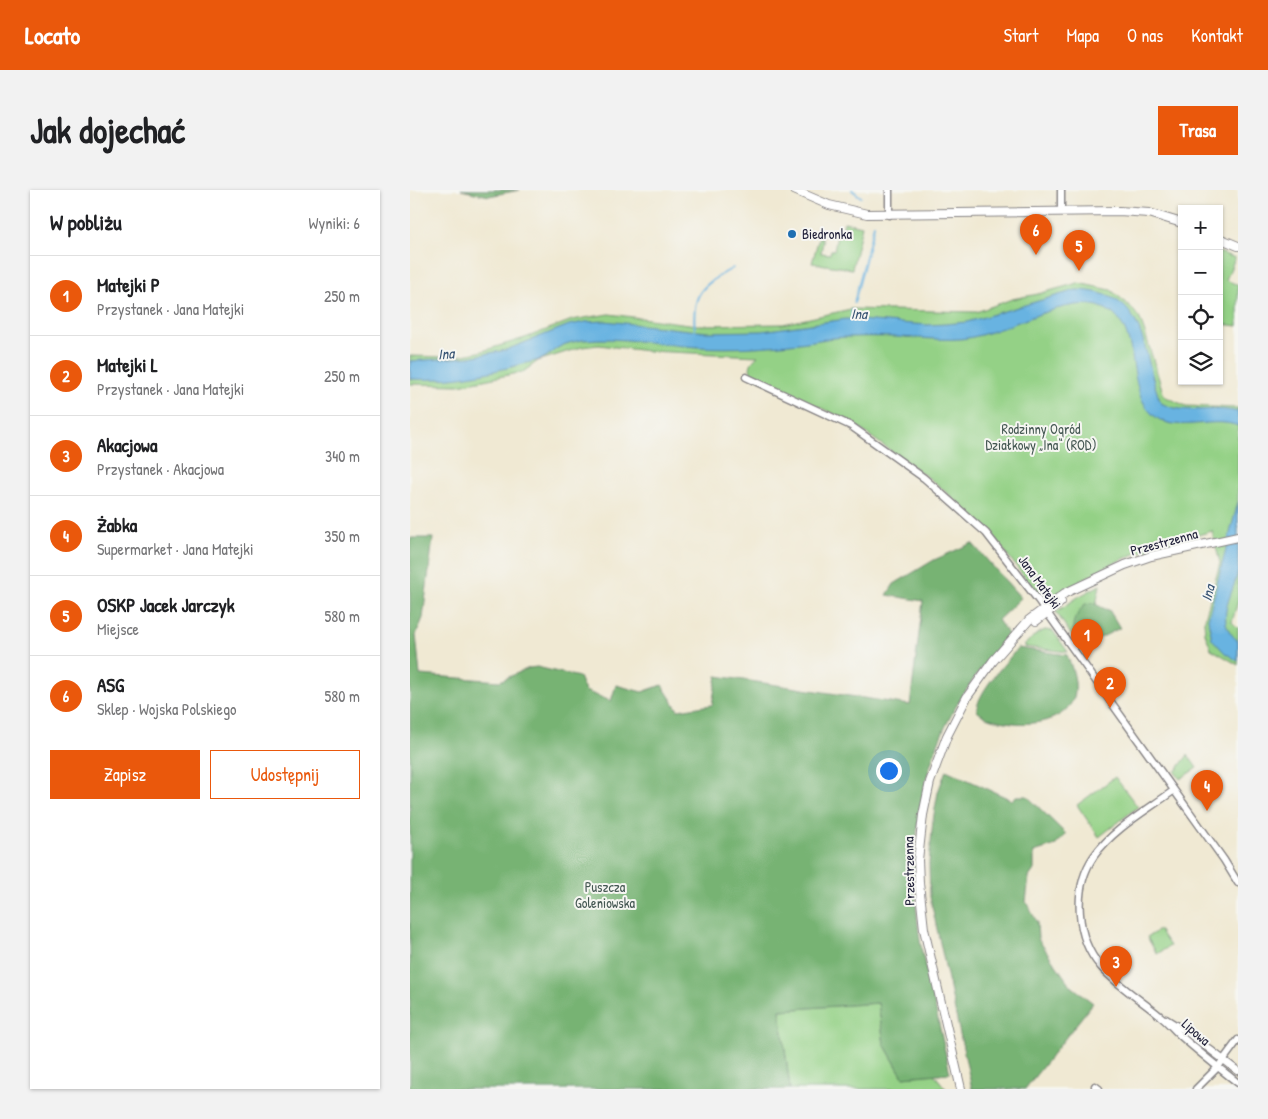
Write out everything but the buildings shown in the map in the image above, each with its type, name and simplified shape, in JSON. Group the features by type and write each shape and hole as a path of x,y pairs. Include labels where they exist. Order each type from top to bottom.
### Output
{"street":[{"path":"794,190 829,205 867,214 1062,211 1139,212 1162,216 1178,222"},
{"path":"889,215 890,190"},
{"path":"1061,190 1062,211"},
{"path":"1223,240 1238,246"},
{"name":"Jana Matejki","path":"746,377 851,426 924,478 986,534 1045,610 1224,860 1238,883"},
{"name":"Przestrzenna","path":"961,1089 924,929 919,883 920,837 929,787 947,736 967,697 993,661 1010,642 1045,610 1098,577 1151,556 1238,537"},
{"name":"Lipowa","path":"1173,791 1117,832 1098,851 1088,865 1080,898 1079,910 1082,927 1096,960 1111,977 1238,1083"},
{"name":"Lipowa","path":"1161,1017 1187,1032 1238,1071"},
{"path":"1196,1089 1218,1067 1238,1040"}],"green space":[{"path":"461,190 520,190 489,196"},
{"path":"844,222 862,226 852,269 812,263 819,237 822,237 823,241 821,253 830,254 831,250 834,250 838,231 842,231"},
{"path":"1223,254 1235,258 1226,280 1238,285 1238,326 1223,324"},
{"name":"Rodzinny Ogród Działkowy „Ina“ (ROD)","path":"1078,283 1111,290 1131,307 1140,319 1164,396 1186,406 1238,408 1238,601 1232,622 1238,628 1238,665 1211,649 1205,633 1204,622 1220,563 1212,531 1137,553 1105,567 1048,600 1041,599 990,532 937,484 849,421 752,376 751,364 758,356 647,351 599,345 582,347 538,361 523,372 459,385 410,384 410,356 451,357 479,352 525,338 572,320 609,314 697,325 783,324 851,309 976,312 1012,299"},
{"name":"Puszcza Goleniowska","path":"410,538 433,538 423,618 416,635 420,675 500,681 529,668 537,667 579,677 585,691 611,701 616,685 642,692 662,685 678,710 712,705 717,676 910,705 923,601 887,595 894,584 934,560 972,543 1021,598 998,620 1008,634 966,690 946,726 925,784 919,815 915,877 916,909 923,957 950,1073 903,1077 884,1044 878,1003 780,1010 790,1089 410,1089"},
{"path":"1100,585 1096,605 1092,603 1074,632 1081,641 1080,648 1056,612"},
{"path":"1092,603 1109,610 1120,628 1080,648 1081,644 1074,632 1073,623 1085,604"},
{"path":"1045,630 1053,631 1068,652 1025,647 1025,644 1038,633"},
{"path":"1018,648 1067,655 1074,675 1075,692 1069,706 1055,717 1035,723 1015,723 994,720 977,711 981,696 986,687"},
{"path":"1188,755 1197,768 1180,779 1175,772"},
{"path":"946,770 1012,800 1016,796 1027,796 1066,834 1056,845 1034,852 1034,870 1029,877 1026,902 1037,922 1038,939 1070,985 1093,1003 1025,1089 972,1089 930,897 929,863 933,820 938,792"},
{"path":"1115,777 1138,807 1099,837 1077,805"},
{"path":"1159,930 1170,946 1157,954 1147,937"},
{"path":"878,1003 884,1044 903,1077 934,1074 946,1089 790,1089 780,1010"}],"water":[{"path":"1076,290 1100,293 1118,301 1130,313 1139,328 1145,345 1154,384 1161,403 1180,409 1219,409 1238,412 1238,426 1228,423 1175,424 1157,418 1146,407 1139,392 1129,341 1123,326 1113,314 1098,306 1083,304 1049,311 993,331 960,339 844,337 774,346 723,348 612,339 583,340 561,346 542,359 476,375 410,379 410,361 470,357 506,350 569,325 585,322 605,321 707,332 762,331 846,319 927,325 946,324 967,322"},
{"path":"1238,502 1238,569 1227,607 1226,624 1230,633 1238,641 1238,661 1225,653 1212,639 1208,619"}],"waterway":[{"path":"852,190 861,197"},
{"name":"Ina","path":"854,303 874,225"},
{"path":"695,332 695,308 701,292 713,280 733,268"},
{"name":"Ina","path":"851,320 852,310"}],"place":[{"name":"Biedronka","path":"792,234"},
{"name":"ASG","path":"1036,255"},
{"name":"OSKP Jacek Jarczyk","path":"1079,271"},
{"name":"Matejki P","path":"1087,660"},
{"name":"Matejki L","path":"1110,708"},
{"name":"Żabka","path":"1207,811"},
{"name":"Akacjowa","path":"1116,987"}]}
